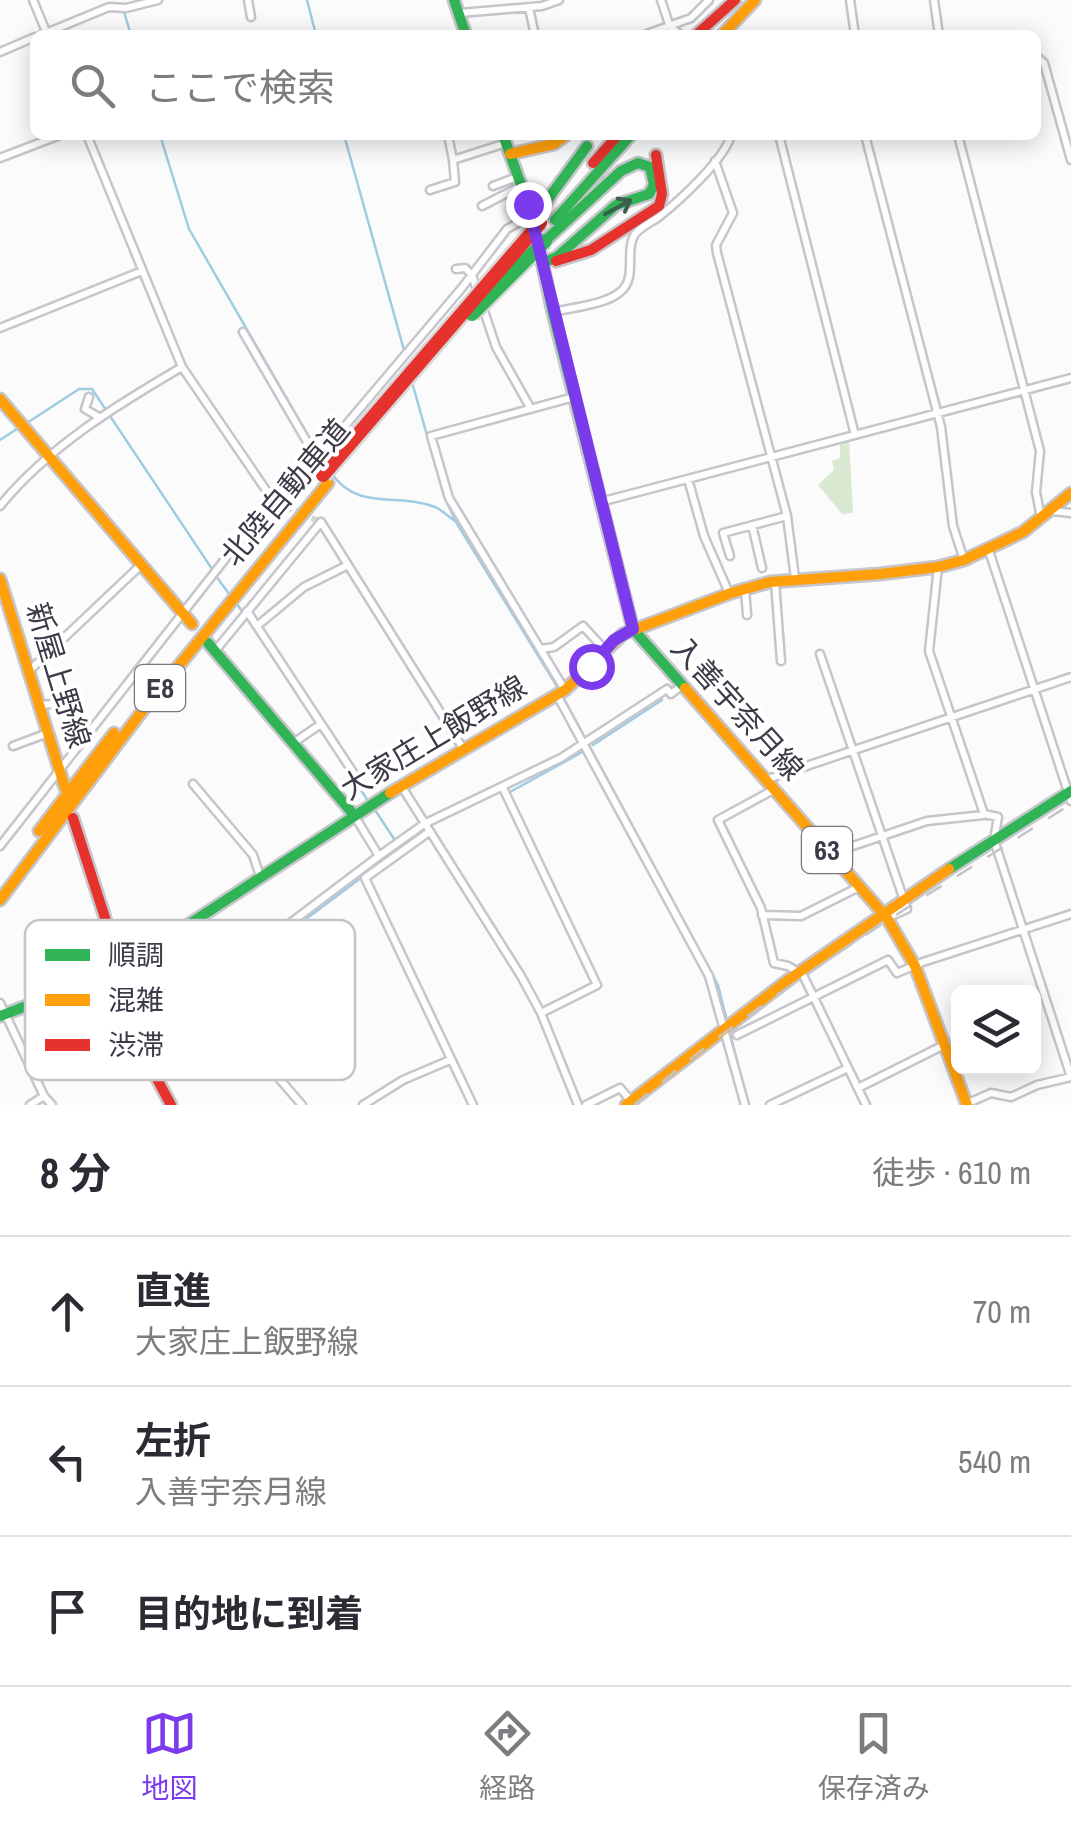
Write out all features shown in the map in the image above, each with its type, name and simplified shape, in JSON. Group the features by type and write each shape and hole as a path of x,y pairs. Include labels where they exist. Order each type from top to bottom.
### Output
{"main road":[{"path":"702,30 738,0"},
{"path":"714,30 738,0"},
{"path":"727,30 755,0"},
{"path":"738,30 764,0"},
{"path":"456,6 464,30"},
{"path":"506,144 554,140"},
{"name":"北陸自動車道","path":"0,884 149,687 614,140"},
{"name":"北陸自動車道","path":"539,225 626,140"},
{"name":"入善宇奈月線","path":"506,144 539,225 552,313 633,629 884,915 915,966 966,1104"},
{"path":"539,225 588,146"},
{"path":"542,263 591,250 654,211 661,200 660,158"},
{"path":"539,225 628,166 643,163 650,168 654,185 650,194 616,205 557,258 542,263"},
{"path":"0,399 187,618"},
{"name":"北陸自動車道","path":"0,900 325,479"},
{"name":"大家庄上飯野線","path":"196,920 354,816 561,692 604,649 633,629 729,593 775,581 880,574 964,560 988,551 1046,515 1071,493"},
{"name":"新屋上野線","path":"0,579 65,788"},
{"path":"211,647 354,816"},
{"path":"628,1103 731,1030 796,971 994,840 1070,795"},
{"path":"74,818 106,920"},
{"path":"157,1080 171,1105"}],"street":[{"path":"32,0 41,30"},
{"path":"54,30 109,7 126,8 158,0"},
{"path":"248,0 251,17"},
{"path":"456,6 530,8 559,0"},
{"path":"661,0 674,30"},
{"path":"850,0 854,30"},
{"path":"934,0 938,30"},
{"path":"660,30 690,18 705,2"},
{"path":"530,8 534,30"},
{"path":"0,52 30,40"},
{"path":"1041,60 1071,160"},
{"path":"0,158 47,140"},
{"path":"89,140 182,367 276,502 287,508"},
{"path":"430,190 455,182 449,140"},
{"path":"552,313 616,296 624,289 634,236 664,212 727,148 730,140"},
{"path":"778,140 855,435"},
{"path":"867,140 938,413 953,526 964,560"},
{"path":"959,140 1040,450 1036,492 1046,515 1071,512"},
{"path":"453,160 506,144"},
{"path":"715,161 733,213 716,245 717,254 786,516 795,578"},
{"path":"493,186 520,181"},
{"path":"482,206 520,181"},
{"path":"0,846 187,618 233,548 316,459 507,229 539,225"},
{"path":"456,269 465,268 472,275 496,347 531,409"},
{"path":"0,328 142,271"},
{"path":"244,332 316,459"},
{"path":"0,506 99,417 182,367"},
{"path":"600,502 1071,378"},
{"path":"89,397 85,409 99,417"},
{"path":"574,397 431,436 449,498 540,649 583,743 708,976 731,1030 745,1105"},
{"path":"688,479 704,536 729,593"},
{"path":"730,556 723,532 786,516"},
{"path":"211,647 247,611 321,522 464,750"},
{"path":"752,525 762,568"},
{"path":"988,551 1070,795"},
{"path":"29,671 141,565"},
{"path":"257,626 304,587 348,565"},
{"path":"938,567 930,651 984,814"},
{"path":"775,581 781,660"},
{"path":"745,589 746,615"},
{"path":"247,611 362,786"},
{"path":"540,649 554,647 583,626 604,649"},
{"path":"820,654 903,899"},
{"path":"866,1105 802,975 774,963 762,916 718,820 769,785 854,749 1071,677"},
{"path":"293,920 424,824 548,766 668,690 670,694 681,686"},
{"path":"39,705 54,704 66,697"},
{"path":"292,743 321,724"},
{"path":"13,746 48,733"},
{"path":"194,784 253,855 261,877"},
{"path":"402,787 521,976 582,1105 620,1088 628,1103"},
{"path":"502,788 597,985 540,1013"},
{"path":"830,853 927,821 984,814 998,817 994,840 1071,1076 1011,1098 991,1093 966,1104"},
{"path":"354,816 378,856"},
{"path":"429,832 365,878 473,1105"},
{"path":"762,916 800,916 859,887"},
{"path":"731,1030 888,960 897,972 1071,914"},
{"path":"2,1011 25,1058"},
{"path":"858,1088 944,1045"},
{"path":"364,1105 403,1080 450,1060"},
{"path":"770,1105 848,1068"},
{"path":"36,1080 52,1105"},
{"path":"281,1080 302,1105"},
{"path":"30,1105 44,1096"}],"green space":[{"path":"849,439 853,513 842,514 818,485 834,470 832,461 840,458 840,441"}],"waterway":[{"path":"307,0 315,30"},
{"path":"124,12 129,30"},
{"path":"162,140 189,229 324,463"},
{"path":"345,140 404,350"},
{"path":"412,382 444,496 456,522 558,688"},
{"path":"27,423 79,389 92,389 212,569"},
{"path":"0,440 20,427"},
{"path":"332,474 354,493 421,503 438,508 455,521"},
{"path":"216,576 229,594"},
{"path":"237,604 333,747"},
{"path":"562,695 718,985 727,1021"},
{"path":"593,745 662,700"},
{"path":"510,792 586,750"},
{"path":"359,787 368,801"},
{"path":"373,807 400,848"},
{"path":"305,920 425,830"},
{"path":"729,1029 744,1089"}],"tunnel":[{"path":"287,507 321,522"}],"railway":[{"path":"634,1105 792,984 1071,804"}],"traffic: fast":[{"path":"454,0 464,30"},
{"path":"505,140 532,215 633,629 685,688"},
{"path":"555,220 627,140"},
{"path":"537,214 587,146"},
{"path":"542,263 557,257 616,205 649,194 654,185 650,167 638,163 621,171 545,241"},
{"path":"472,314 545,241"},
{"path":"208,643 354,815"},
{"path":"949,869 1071,791"},
{"path":"196,920 390,793"},
{"path":"0,1016 25,1007"}],"traffic: slow":[{"path":"727,30 755,0"},
{"path":"510,154 559,140"},
{"path":"0,399 192,624"},
{"path":"0,900 146,706 328,483"},
{"path":"390,793 565,690 623,634 770,582 880,574 964,560 1023,532 1071,493"},
{"path":"0,579 65,788"},
{"path":"685,688 887,918 915,966 967,1105"},
{"path":"39,831 114,733"},
{"path":"626,1105 788,980 949,869"}],"traffic: jam":[{"path":"702,30 735,0"},
{"path":"593,163 614,140"},
{"path":"556,261 591,250 659,206 662,194 656,155"},
{"path":"323,475 540,223"},
{"path":"73,818 106,920"},
{"path":"158,1080 171,1105"}],"route":[{"path":"528,204 633,629 614,640 591,666"}]}
